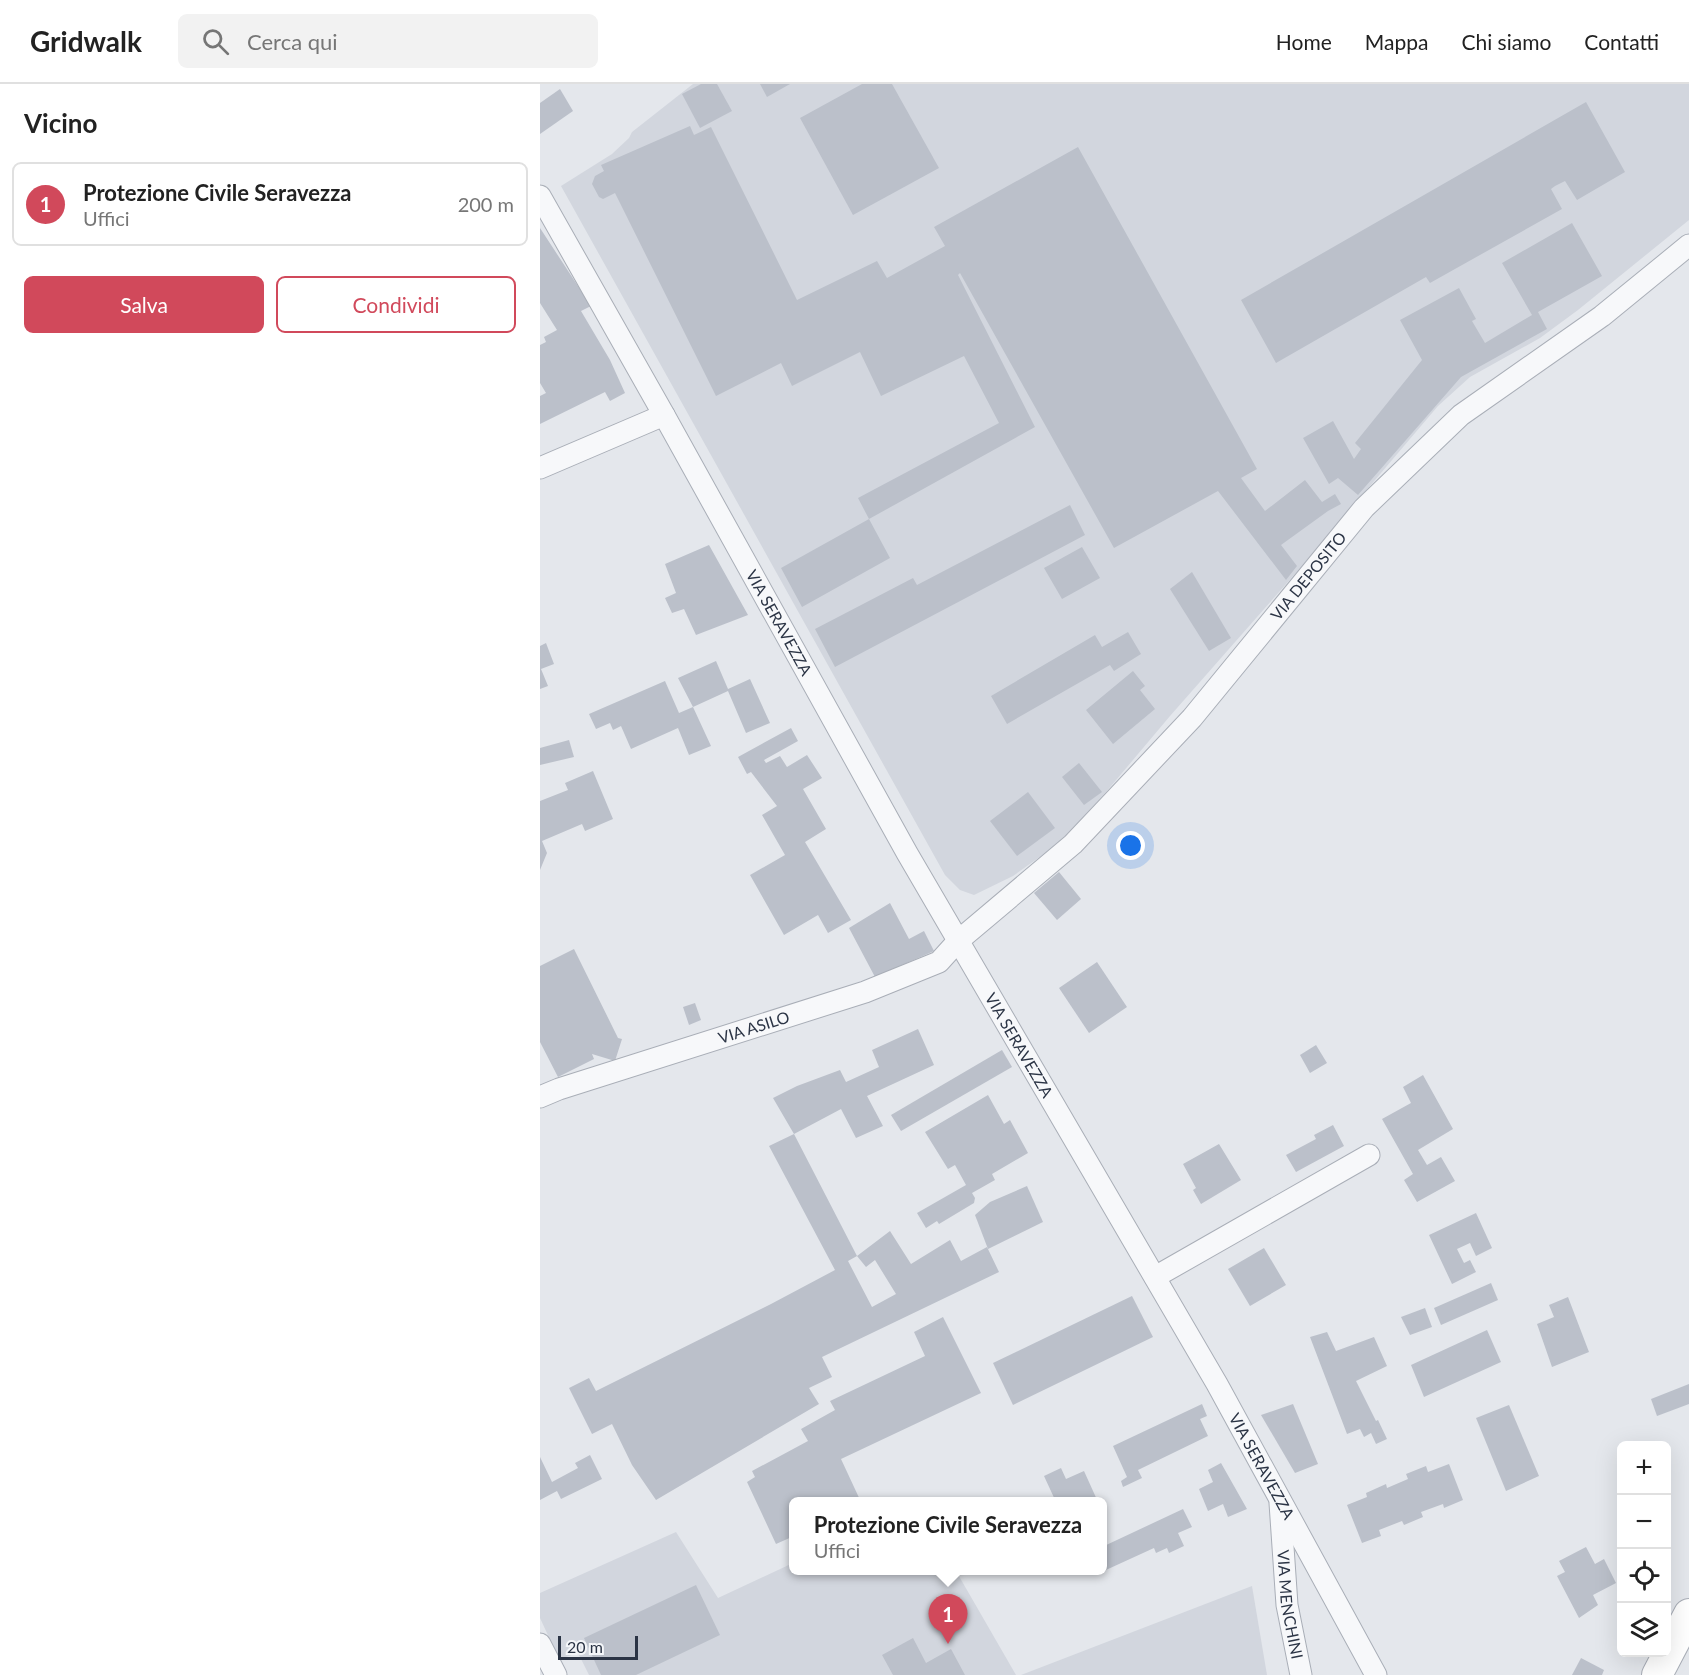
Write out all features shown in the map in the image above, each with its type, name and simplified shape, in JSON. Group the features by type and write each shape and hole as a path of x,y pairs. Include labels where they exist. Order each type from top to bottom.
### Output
{"main road":[{"path":"1657,1675 1689,1614"}],"street":[{"name":"VIA SERAVEZZA","path":"540,196 907,853 1155,1277 1279,1496 1376,1675"},
{"name":"VIA DEPOSITO","path":"958,941 1073,844 1192,718 1364,508 1380,492 1461,415 1602,316 1689,245"},
{"path":"540,468 664,415"},
{"name":"VIA ASILO","path":"540,1097 865,992 939,962 958,941"},
{"path":"1155,1277 1369,1155"},
{"name":"VIA MENCHINI","path":"1279,1496 1287,1605 1301,1675"},
{"path":"540,1644 556,1675"}],"shaded area":[{"path":"693,84 1689,84 1689,220 1578,310 1540,338 1470,377 1438,406 1106,792 1058,844 1013,876 974,895 960,890 945,875 561,186 612,154 629,138 632,132"},
{"path":"676,1532 718,1598 789,1565 789,1575 958,1575 1016,1675 589,1675 578,1653 559,1659 540,1618 540,1593"},
{"path":"1252,1586 1267,1675 1021,1675"}],"building":[{"path":"701,84 717,84 732,111 700,128 682,94"},
{"path":"760,84 790,84 767,97"},
{"path":"862,84 892,84 939,168 853,215 800,118"},
{"path":"560,89 573,111 540,134 540,103"},
{"path":"1586,102 1625,172 1577,200 1565,181 1555,186 1551,189 1562,209 1430,283 1426,277 1276,363 1241,300"},
{"path":"690,126 694,135 711,127 797,300 877,261 887,278 945,246 934,227 1078,147 1257,469 1241,478 1265,511 1305,480 1322,502 1335,494 1341,504 1281,545 1297,566 1286,580 1218,491 1114,548 960,273 958,275 1035,427 869,519 858,498 999,423 964,356 881,396 860,352 792,386 781,363 716,396 615,193 603,199 599,197 592,184 595,176 604,171 601,165"},
{"path":"1572,223 1602,276 1538,312 1547,329 1461,377 1358,495 1338,478 1329,484 1303,438 1333,421 1354,459 1361,449 1355,443 1422,360 1400,320 1459,288 1476,319 1472,321 1485,343 1532,315 1502,263"},
{"path":"540,228 591,306 581,311 610,360 625,393 610,401 605,392 540,424 540,396 546,393 540,383 540,345 546,342 544,337 557,330 540,303"},
{"path":"1070,505 1085,535 835,667 815,629 913,578 917,585"},
{"path":"869,519 890,558 802,607 781,568"},
{"path":"709,545 748,615 696,635 684,609 672,613 665,598 676,593 665,564"},
{"path":"1082,547 1100,578 1062,599 1044,568"},
{"path":"1192,572 1231,638 1209,651 1170,589"},
{"path":"1128,632 1141,654 1114,671 1110,665 1007,724 991,696 1095,635 1102,647"},
{"path":"546,643 554,664 541,669 548,686 540,689 540,646"},
{"path":"716,661 728,689 750,679 770,723 746,733 728,691 693,707 678,678"},
{"path":"1133,671 1145,686 1140,690 1155,709 1113,744 1086,710"},
{"path":"665,681 679,713 693,707 711,746 689,755 678,728 631,749 621,726 613,730 610,723 596,729 589,714"},
{"path":"791,728 798,741 764,760 766,763 780,756 787,767 807,755 822,778 803,789 826,829 805,842 851,920 828,933 818,915 784,935 750,875 785,855 762,815 777,806 751,772 747,774 738,757"},
{"path":"569,740 574,757 540,765 540,748"},
{"path":"1079,763 1102,792 1084,805 1062,777"},
{"path":"593,771 613,819 585,831 582,824 542,841 547,853 540,870 540,801 568,790 565,783"},
{"path":"1028,792 1055,828 1017,856 990,821"},
{"path":"1059,872 1081,899 1057,920 1034,893"},
{"path":"890,903 909,939 924,931 934,951 875,977 849,928"},
{"path":"574,949 618,1038 622,1039 615,1061 592,1054 594,1059 558,1077 540,1042 540,966"},
{"path":"1097,962 1127,1007 1089,1033 1059,988"},
{"path":"695,1003 701,1020 689,1025 683,1007"},
{"path":"918,1029 934,1065 867,1096 883,1126 856,1138 841,1109 794,1134 773,1098 797,1086 840,1070 846,1082 879,1067 872,1050"},
{"path":"1316,1045 1327,1063 1310,1073 1300,1055"},
{"path":"1002,1050 1012,1067 901,1131 891,1115"},
{"path":"1423,1075 1453,1129 1418,1150 1427,1165 1441,1157 1455,1181 1417,1202 1404,1180 1413,1174 1382,1119 1411,1103 1403,1087"},
{"path":"988,1095 1004,1124 1010,1120 1028,1153 992,1174 995,1180 972,1193 975,1198 974,1203 939,1224 937,1221 926,1228 917,1213 966,1185 955,1165 948,1169 925,1132"},
{"path":"1333,1125 1344,1146 1296,1172 1286,1155 1316,1139 1314,1135"},
{"path":"794,1134 857,1256 890,1231 911,1264 950,1240 961,1261 987,1247 999,1272 822,1357 832,1377 809,1388 819,1404 656,1500 632,1465 612,1424 592,1434 569,1388 589,1378 596,1391 835,1270 769,1146","holes":["857,1256 866,1267 875,1260 896,1294 872,1307 848,1261"]},
{"path":"1219,1144 1241,1180 1201,1204 1193,1190 1196,1188 1183,1164"},
{"path":"1027,1186 1043,1222 988,1249 975,1215 990,1202"},
{"path":"1476,1213 1492,1248 1476,1256 1470,1243 1457,1249 1464,1263 1470,1260 1476,1272 1452,1284 1429,1235"},
{"path":"1264,1248 1286,1285 1250,1306 1228,1269"},
{"path":"1491,1283 1498,1300 1441,1325 1434,1308"},
{"path":"1132,1296 1153,1337 1013,1405 993,1363"},
{"path":"1568,1297 1589,1352 1552,1367 1537,1324 1554,1317 1549,1305"},
{"path":"1425,1308 1432,1327 1410,1335 1401,1317"},
{"path":"943,1317 981,1393 841,1459 859,1497 789,1497 789,1538 776,1544 747,1482 755,1477 752,1471 808,1441 801,1429 835,1410 830,1401 925,1356 914,1332"},
{"path":"1487,1330 1501,1362 1424,1397 1411,1365"},
{"path":"1327,1332 1336,1351 1374,1337 1387,1366 1356,1381 1387,1439 1376,1444 1371,1433 1364,1437 1360,1429 1347,1434 1310,1337"},
{"path":"1689,1384 1689,1404 1657,1416 1651,1399"},
{"path":"1202,1404 1207,1416 1200,1419 1208,1436 1138,1470 1142,1478 1123,1487 1121,1481 1127,1477 1113,1446"},
{"path":"1293,1404 1318,1464 1295,1473 1261,1415"},
{"path":"1509,1405 1539,1476 1506,1491 1476,1418"},
{"path":"590,1455 602,1479 561,1499 557,1491 540,1500 540,1457 552,1482 578,1468 575,1463"},
{"path":"1221,1463 1247,1509 1228,1517 1223,1504 1208,1511 1199,1489 1213,1482 1208,1470"},
{"path":"1449,1464 1463,1500 1444,1508 1443,1504 1421,1512 1423,1517 1404,1525 1402,1521 1379,1530 1381,1536 1362,1543 1347,1505 1367,1497 1366,1493 1386,1484 1387,1488 1408,1479 1406,1474 1426,1466 1428,1472"},
{"path":"1061,1468 1066,1479 1084,1471 1096,1497 1054,1497 1044,1476"},
{"path":"1183,1509 1192,1527 1178,1533 1184,1546 1169,1553 1167,1548 1156,1553 1154,1548 1107,1570 1107,1545"},
{"path":"1586,1547 1595,1564 1604,1559 1616,1583 1593,1595 1598,1605 1579,1618 1557,1576 1565,1572 1559,1561"},
{"path":"696,1585 720,1635 636,1675 601,1675 584,1638"},
{"path":"913,1638 926,1663 951,1649 965,1675 893,1675 882,1655"},
{"path":"1581,1658 1604,1670 1602,1675 1572,1675"}],"place":[{"name":"Protezione Civile Seravezza","path":"948,1644"}]}
